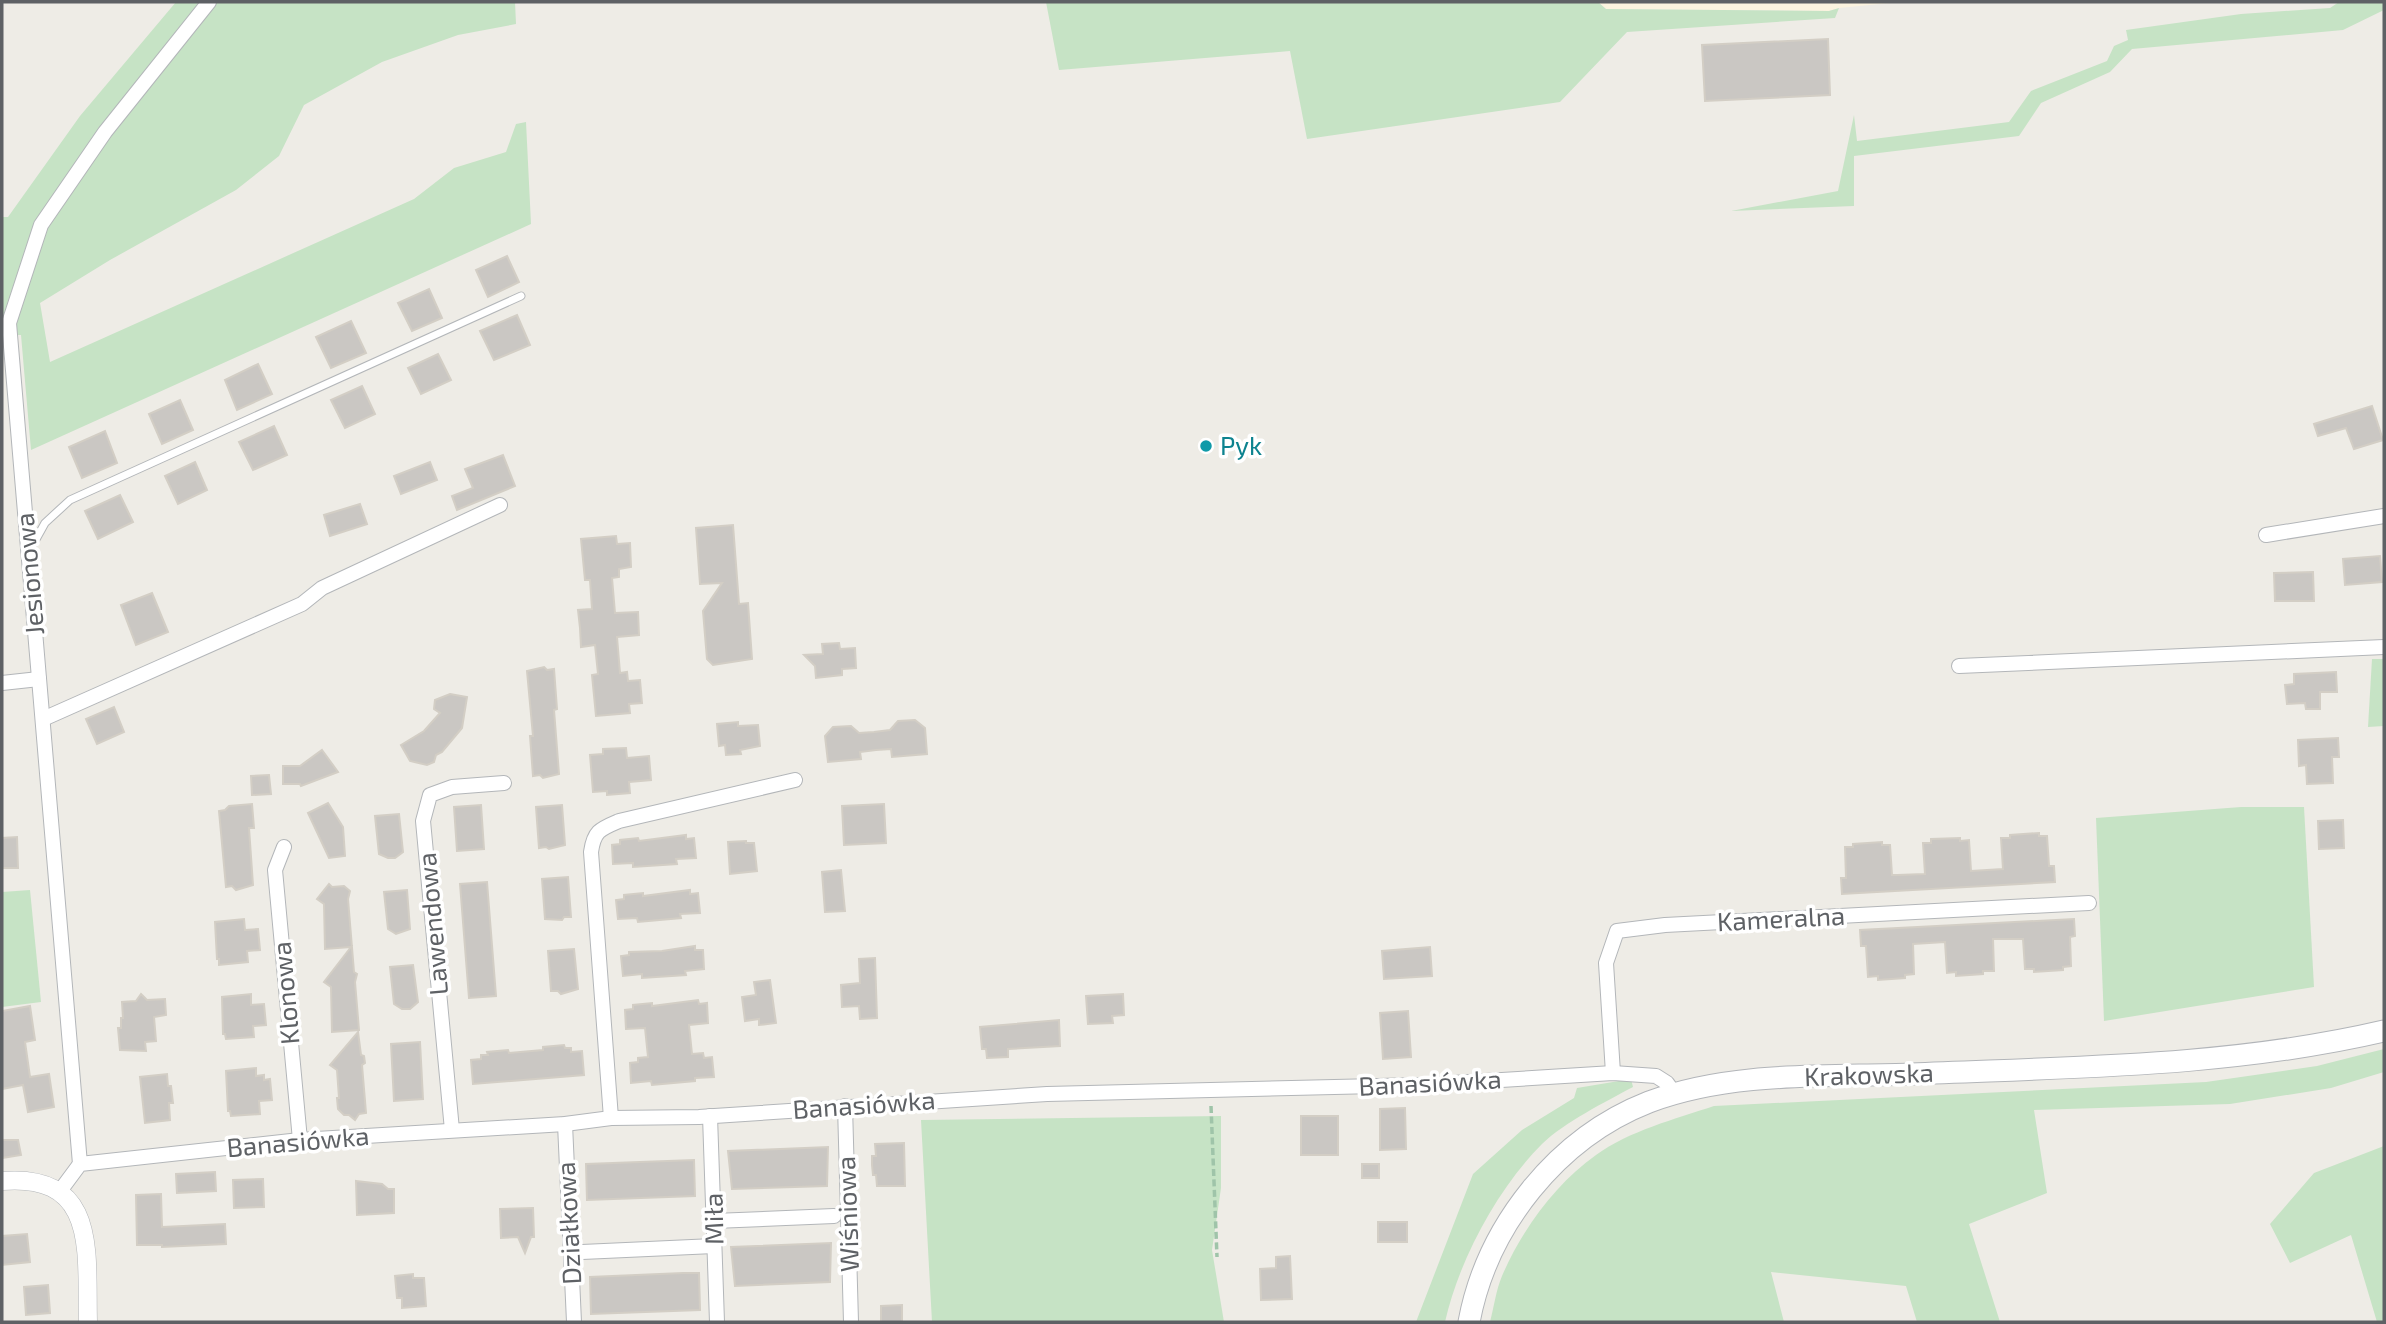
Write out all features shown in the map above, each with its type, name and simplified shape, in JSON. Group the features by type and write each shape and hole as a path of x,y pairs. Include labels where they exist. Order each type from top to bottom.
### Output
{"main road":[{"name":"Krakowska","path":"1469,1322 1486,1261 1529,1190 1556,1162 1602,1127 1646,1103 1724,1084 2241,1056 2328,1043 2384,1031"}],"street":[{"name":"Jesionowa","path":"80,1164 9,323 41,225 105,132 209,2"},
{"path":"43,719 302,604 322,588 500,505"},
{"path":"2266,536 2384,516"},
{"path":"1959,666 2384,647"},
{"path":"2,684 39,679"},
{"path":"611,1118 591,852 593,840 601,828 619,821 795,780"},
{"name":"Lawendowa","path":"452,1130 423,821 430,795 452,787 504,783"},
{"name":"Klonowa","path":"284,847 275,870 300,1140"},
{"name":"Kameralna","path":"1613,1073 1606,963 1617,931 1665,925 2089,903"},
{"name":"Banasiówka","path":"80,1164 300,1140 565,1124 611,1118 710,1116 1047,1094 1420,1084 1613,1073 1656,1076 1667,1083 1675,1094"},
{"name":"Wiśniowa","path":"845,1106 851,1322"},
{"name":"Miła","path":"710,1116 718,1322"},
{"name":"Działkowa","path":"565,1124 574,1322"},
{"path":"60,1191 80,1164"},
{"path":"2,1181 40,1182 60,1191 76,1210 83,1228 88,1322"},
{"path":"714,1221 834,1216"},
{"path":"582,1252 714,1246"}],"lane":[{"path":"28,553 45,523 70,500 521,296"}],"path":[{"path":"1210,1090 1217,1257"}],"shaded area":[{"path":"1598,2 1900,2 1829,11 1606,9"}],"green space":[{"path":"176,2 515,2 516,24 458,35 382,62 304,105 279,156 236,190 110,260 40,303 50,362 414,199 454,168 506,152 516,124 526,122 531,224 31,450 21,335 2,335 2,217 8,217 80,116"},
{"path":"1046,2 1598,2 1606,9 1829,11 1839,8 1835,18 1627,32 1560,102 1307,139 1290,51 1059,70"},
{"path":"2339,2 2384,2 2384,10 2343,30 2132,49 2110,72 2041,103 2019,136 1854,156 1854,206 1731,211 1838,191 1854,115 1857,141 2009,122 2031,91 2107,61 2114,46 2128,40 2126,30 2241,14 2330,8"},
{"path":"2372,659 2384,659 2384,726 2368,727"},
{"path":"2241,807 2304,807 2314,987 2104,1021 2096,818"},
{"path":"30,890 41,1002 2,1007 2,892"},
{"path":"2384,1049 2384,1072 2331,1088 2230,1104 2034,1110 2047,1193 1969,1224 2000,1322 1917,1322 1906,1286 1771,1272 1784,1322 1490,1322 1498,1287 1519,1242 1541,1209 1567,1179 1596,1155 1623,1139 1714,1106 2206,1082 2317,1066"},
{"path":"1631,1079 1633,1087 1562,1128 1525,1162 1495,1204 1470,1250 1451,1298 1445,1322 1416,1322 1473,1174 1522,1130 1574,1098 1577,1088"},
{"path":"1221,1116 1221,1188 1212,1250 1224,1322 932,1322 921,1120"},
{"path":"2384,1146 2384,1322 2377,1322 2351,1235 2290,1263 2270,1224 2314,1173"}],"building":[{"path":"1828,39 1830,95 1705,101 1702,45"},
{"path":"507,256 519,282 488,297 476,270"},
{"path":"429,289 442,318 412,331 398,303"},
{"path":"517,315 530,345 494,360 480,331"},
{"path":"351,321 366,353 331,368 316,337"},
{"path":"438,354 451,380 421,394 408,368"},
{"path":"258,364 272,394 237,410 225,380"},
{"path":"362,386 375,414 345,428 331,400"},
{"path":"180,400 193,430 162,444 149,414"},
{"path":"2372,406 2383,440 2354,449 2346,428 2318,436 2314,424"},
{"path":"274,426 287,455 253,470 239,442"},
{"path":"105,431 117,463 82,478 69,447"},
{"path":"503,455 515,486 457,510 452,496 473,488 465,469"},
{"path":"195,462 207,490 178,504 165,476"},
{"path":"430,462 437,480 401,494 394,476"},
{"path":"120,495 133,522 98,539 85,511"},
{"path":"360,504 367,524 330,536 324,515"},
{"path":"733,525 739,604 748,603 752,659 713,665 707,659 703,611 722,583 700,584 696,528"},
{"path":"616,536 617,544 630,543 631,567 619,569 619,577 612,578 615,613 638,612 639,635 617,637 620,673 627,672 628,681 640,680 642,703 629,704 630,713 596,716 592,675 598,674 595,645 581,647 578,610 592,609 590,580 585,580 581,539"},
{"path":"2380,556 2382,582 2345,585 2343,559"},
{"path":"2313,572 2314,601 2275,601 2274,573"},
{"path":"152,593 168,632 136,645 121,605"},
{"path":"839,643 840,649 855,648 856,668 842,669 842,675 816,678 815,666 804,655 823,654 822,644"},
{"path":"544,667 547,670 554,669 559,774 543,778 540,775 533,776 530,736 533,736 527,671"},
{"path":"2336,672 2337,692 2320,692 2320,709 2306,709 2305,703 2287,704 2285,685 2294,684 2294,674"},
{"path":"450,694 467,697 462,728 442,752 436,755 434,762 427,765 410,761 401,745 424,731 440,713 434,709 435,700"},
{"path":"114,707 124,732 97,744 86,719"},
{"path":"915,720 925,728 927,754 892,757 891,749 876,750 860,752 861,759 828,762 825,736 833,727 851,726 859,733 874,732 890,730 898,721"},
{"path":"738,722 738,726 758,725 760,746 740,750 741,754 726,755 725,745 719,746 717,724"},
{"path":"2338,738 2339,757 2332,757 2333,783 2307,784 2306,765 2299,766 2298,740"},
{"path":"626,748 627,758 649,756 651,780 629,782 630,793 607,795 607,791 593,792 590,755 603,754 603,749"},
{"path":"322,750 338,772 301,786 283,784 283,766 300,766"},
{"path":"269,775 271,794 252,795 251,776"},
{"path":"328,803 343,827 345,856 329,858 308,813"},
{"path":"252,804 254,828 249,828 253,885 236,890 232,886 226,887 219,811 229,806"},
{"path":"884,804 886,843 844,845 842,806"},
{"path":"481,805 484,849 457,851 454,807"},
{"path":"562,805 565,845 549,849 539,848 536,807"},
{"path":"399,814 403,852 395,858 388,858 379,854 375,816"},
{"path":"2343,820 2344,848 2319,849 2318,821"},
{"path":"2039,833 2039,836 2047,836 2049,866 2054,866 2055,882 1842,894 1841,878 1846,878 1845,847 1853,847 1853,844 1882,842 1882,845 1890,845 1892,875 1925,874 1923,843 1931,843 1931,839 1969,840 1971,871 2003,869 2001,838"},
{"path":"686,835 686,839 694,838 696,858 676,859 677,864 633,867 633,863 613,864 612,845 620,844 620,840 638,838 639,841"},
{"path":"17,837 18,868 2,868 2,838"},
{"path":"728,842 754,843 757,871 730,874"},
{"path":"841,870 845,911 825,912 822,872"},
{"path":"568,877 571,917 564,917 562,920 545,919 542,879"},
{"path":"487,882 496,996 469,998 460,884"},
{"path":"329,884 332,887 344,886 350,891 348,899 354,972 357,974 355,982 359,1030 332,1032 331,987 324,982 351,947 325,949 324,904 317,899"},
{"path":"407,890 410,929 396,934 388,929 384,892"},
{"path":"690,890 690,894 698,893 700,913 680,914 681,918 638,922 637,918 618,919 616,900 624,899 624,895 643,893 643,896"},
{"path":"244,919 245,930 258,929 260,950 247,951 248,962 219,965 215,922"},
{"path":"2074,919 2075,936 2070,937 2071,966 2063,967 2063,970 2034,972 2034,969 2025,969 2023,939 1993,939 1994,971 1956,976 1956,972 1947,973 1945,942 1913,944 1914,974 1905,975 1905,978 1878,980 1878,976 1868,977 1866,946 1861,946 1860,930"},
{"path":"695,946 695,950 703,950 704,969 685,971 686,975 642,978 642,974 623,976 621,956 629,955 629,952"},
{"path":"1430,947 1432,976 1384,979 1382,951"},
{"path":"574,949 578,989 561,994 551,991 548,951"},
{"path":"875,958 877,1018 860,1019 859,1006 842,1007 841,985 860,983 859,959"},
{"path":"413,965 418,1002 410,1009 402,1009 394,1004 390,967"},
{"path":"770,980 776,1023 759,1025 759,1019 745,1021 742,997 756,995 754,982"},
{"path":"141,994 147,1000 165,999 166,1015 154,1017 156,1041 145,1042 146,1051 120,1050 118,1028 121,1028 123,1018 122,1002 136,1001"},
{"path":"251,994 251,1005 264,1004 266,1025 253,1026 254,1037 226,1039 223,1034 222,997"},
{"path":"1123,994 1124,1015 1112,1016 1113,1023 1088,1024 1086,996"},
{"path":"698,1000 699,1004 707,1003 708,1023 689,1025 692,1054 703,1053 704,1058 712,1057 714,1077 652,1085 651,1081 631,1083 630,1063 638,1062 638,1058 648,1057 645,1028 626,1029 625,1010 633,1009 633,1005 652,1003 652,1006"},
{"path":"30,1006 35,1040 25,1042 30,1077 49,1074 54,1107 28,1112 23,1085 2,1089 2,1011"},
{"path":"1408,1011 1411,1057 1383,1059 1380,1013"},
{"path":"1059,1020 1060,1046 1008,1049 1008,1057 987,1058 986,1049 982,1049 980,1027"},
{"path":"358,1032 361,1055 364,1056 365,1063 362,1065 366,1113 359,1114 355,1120 338,1109 337,1070 330,1065"},
{"path":"420,1042 423,1099 394,1101 391,1044"},
{"path":"564,1045 565,1048 571,1048 571,1052 582,1051 584,1075 473,1084 471,1060 481,1059 481,1055 488,1055 487,1052 543,1050 543,1047"},
{"path":"256,1068 256,1076 264,1075 264,1080 270,1079 272,1100 259,1101 260,1114 231,1116 228,1111 226,1071"},
{"path":"167,1074 173,1103 169,1103 170,1120 145,1123 140,1077"},
{"path":"1405,1108 1406,1149 1380,1150 1380,1109"},
{"path":"1301,1116 1338,1116 1338,1155 1301,1155"},
{"path":"2,1140 18,1140 21,1155 2,1158"},
{"path":"904,1143 905,1186 877,1186 872,1165 872,1156 876,1156 875,1144"},
{"path":"828,1147 827,1186 732,1189 728,1151"},
{"path":"694,1160 695,1196 587,1200 586,1164"},
{"path":"1362,1164 1379,1164 1379,1178 1362,1178"},
{"path":"215,1172 216,1191 177,1193 176,1174"},
{"path":"263,1179 264,1207 234,1208 233,1180"},
{"path":"356,1181 382,1184 388,1189 394,1189 394,1213 357,1215"},
{"path":"161,1194 162,1227 225,1224 226,1244 162,1247 137,1245 136,1195"},
{"path":"533,1208 534,1237 531,1237 525,1253 518,1237 501,1238 500,1209"},
{"path":"1378,1222 1407,1222 1407,1242 1378,1242"},
{"path":"27,1234 30,1262 2,1265 2,1236"},
{"path":"831,1243 830,1282 735,1286 731,1247"},
{"path":"1290,1256 1292,1299 1261,1300 1260,1269 1276,1268 1276,1257"},
{"path":"699,1273 700,1310 591,1314 590,1277"},
{"path":"413,1274 413,1278 424,1278 426,1306 402,1308 402,1298 397,1298 395,1276"},
{"path":"48,1285 50,1313 26,1315 24,1287"},
{"path":"902,1305 902,1322 881,1322 881,1306"}],"place":[{"name":"Pyk","path":"1206,446"}]}
